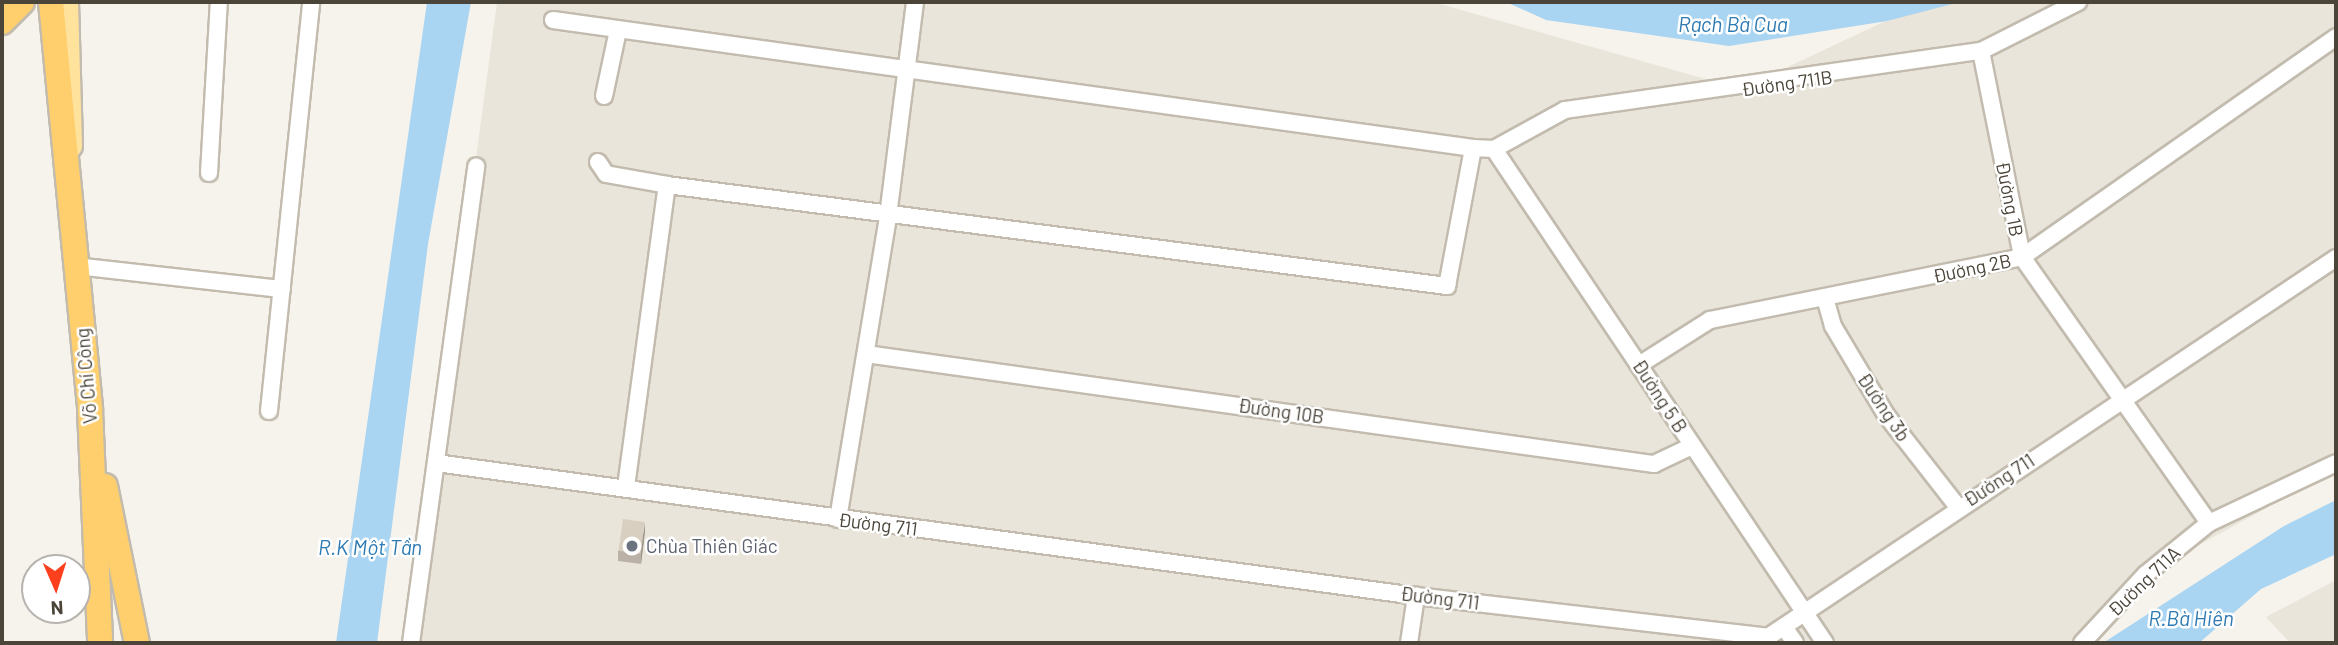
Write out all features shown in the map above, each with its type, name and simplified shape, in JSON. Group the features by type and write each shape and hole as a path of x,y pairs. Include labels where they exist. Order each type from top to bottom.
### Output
{"highway":[{"path":"2,22 22,2"},
{"name":"Võ Chí Công","path":"51,2 64,168 90,410 100,643"},
{"path":"90,410 138,643"}],"main road":[{"name":"Võ Chí Công","path":"64,168 75,121 67,2"},
{"name":"Võ Chí Công","path":"98,584 111,643"}],"street":[{"path":"208,173 219,2"},
{"path":"269,411 311,2"},
{"path":"838,519 888,216 909,68 915,2"},
{"name":"Đường 711B","path":"1494,149 1565,110 1981,51 2078,2"},
{"path":"552,20 1494,149"},
{"path":"604,96 618,30"},
{"name":"Đường 2B","path":"1639,365 1710,320 2022,257 2336,37"},
{"name":"Đường 1B","path":"1981,51 2022,257 2209,523"},
{"path":"598,162 606,174 667,186 1447,286 1473,148"},
{"name":"Đường 5 B","path":"1494,149 1825,643"},
{"path":"411,643 477,166"},
{"path":"625,487 667,186"},
{"name":"Đường 711","path":"436,463 1416,596 1768,637 1958,507 2336,258"},
{"path":"76,266 282,289"},
{"name":"Đường 3b","path":"1825,298 1833,326 1886,415 1958,507"},
{"name":"Đường 10B","path":"866,354 1654,464 1692,446"},
{"name":"Đường 711A","path":"2082,643 2146,574 2209,523 2336,463"},
{"path":"1409,643 1416,596"},
{"path":"1784,627 1795,643"}],"shaded area":[{"path":"497,2 1433,2 1741,89 1926,2 2336,2 2336,470 2146,574 2072,643 411,643"},
{"path":"2336,580 2336,643 2290,643 2266,617"}],"water":[{"name":"R.K Một Tần","path":"427,2 471,2 428,244 377,643 336,643"},
{"name":"Rạch Bà Cua","path":"1506,2 1960,2 1887,21 1729,46 1546,20"},
{"name":"R.Bà Hiên","path":"2336,500 2336,554 2261,589 2199,643 2103,643 2284,526"}],"building":[{"name":"Chùa Thiên Giác","path":"623,519 645,522 640,554 619,551"}],"place":[{"name":"Chùa Thiên Giác","path":"632,546"}]}
